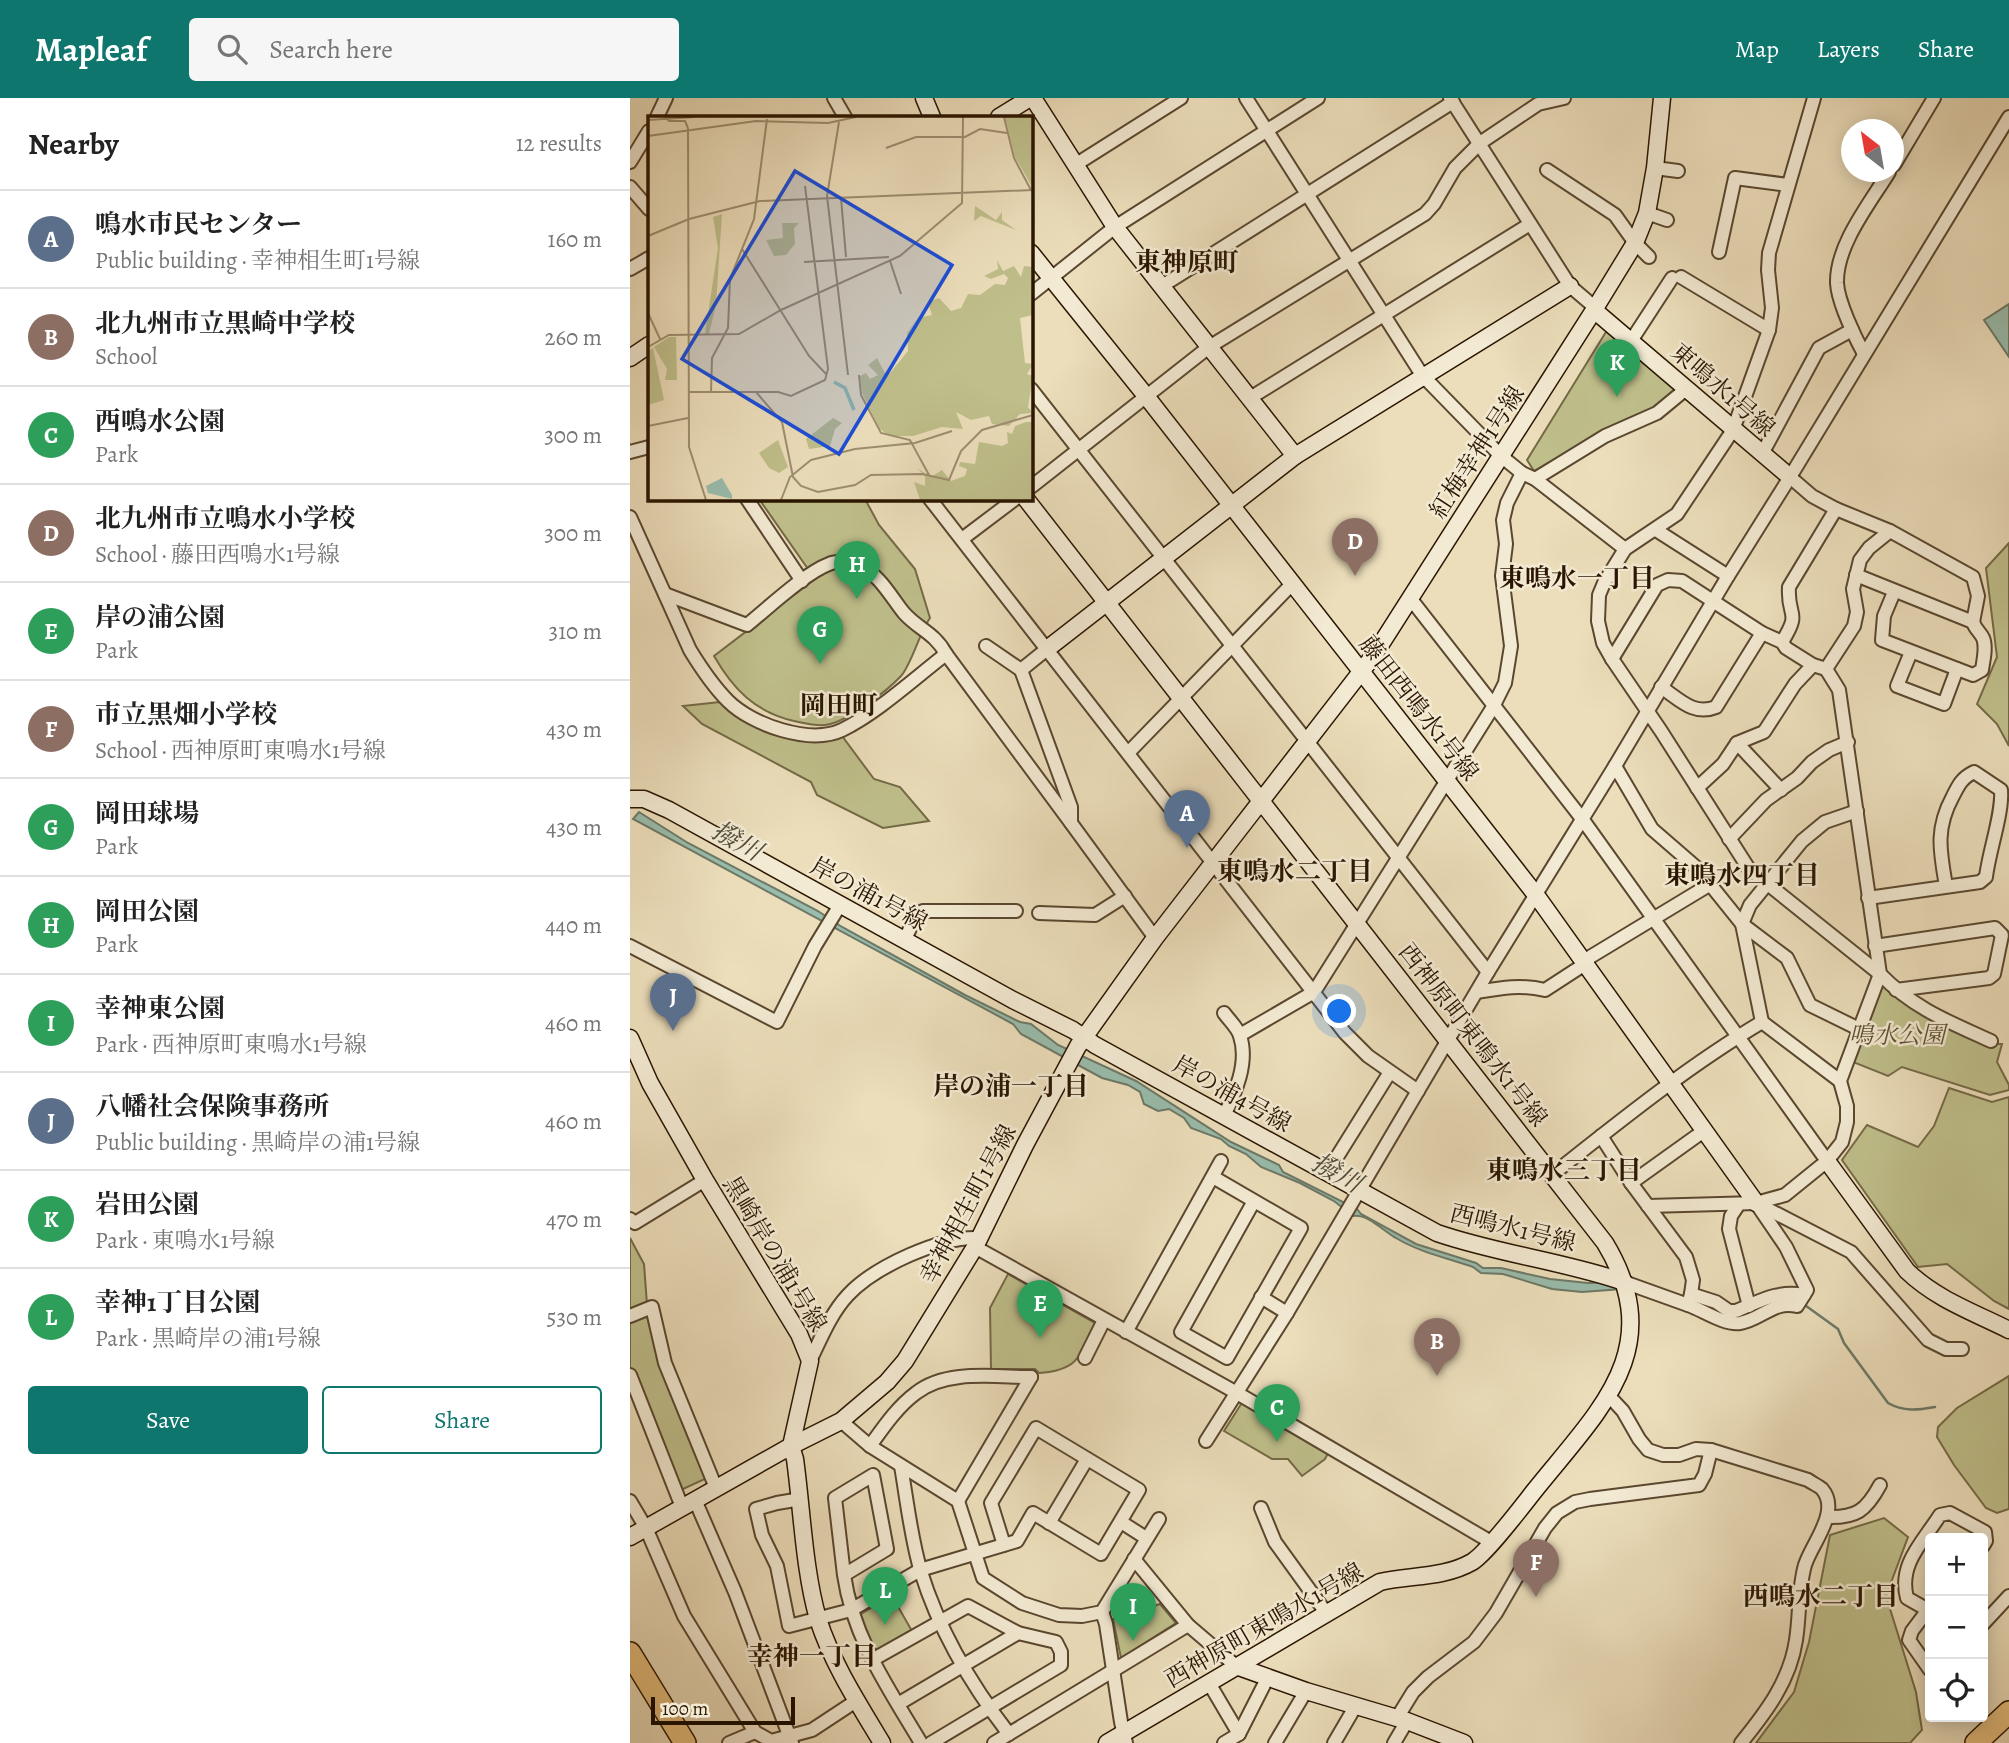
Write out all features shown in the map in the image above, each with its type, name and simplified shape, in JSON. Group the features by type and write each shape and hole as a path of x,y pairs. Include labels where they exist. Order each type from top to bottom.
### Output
{"highway":[{"path":"630,1653 685,1743"},
{"path":"630,1672 674,1743"},
{"path":"1976,1743 2009,1712"},
{"path":"1994,1743 2009,1729"}],"street":[{"path":"657,116 666,98"},
{"path":"834,98 844,116"},
{"path":"924,98 932,116"},
{"path":"933,98 941,116"},
{"path":"1001,116 1031,98 1115,227 1295,456"},
{"path":"1075,165 1181,98"},
{"path":"1246,98 1422,375 1502,456 1625,549"},
{"path":"1032,293 1115,227 1318,98"},
{"path":"1032,486 1209,347 1425,214 1455,168 1479,143 1536,101 1564,98"},
{"name":"紅梅幸神1号線","path":"1261,800 1374,655 1635,243 1647,213 1655,168 1662,98"},
{"path":"1814,98 1769,253 1772,308 1769,330 1733,430 1677,514 1625,549 1604,583 1598,621 1603,643 1612,659 1749,869 1917,1006 1991,1041"},
{"path":"1904,148 1934,98"},
{"path":"1162,286 1452,100 1479,143 1515,191 1530,224 1570,286 1591,304 1594,310"},
{"path":"1206,1441 1287,1313 1488,972 2009,117"},
{"path":"630,162 648,133"},
{"path":"1655,168 1678,171"},
{"path":"1547,170 1615,215 1649,257"},
{"path":"1719,252 1735,178 1788,185"},
{"path":"1864,354 1852,330 1837,285 1839,261 1847,241 1883,182"},
{"path":"630,187 648,208"},
{"path":"1647,213 1667,220"},
{"path":"1250,398 1530,224"},
{"name":"藤田西鳴水1号線","path":"1032,254 1536,895 1756,1203"},
{"path":"630,269 648,259"},
{"path":"1631,341 1676,278 1769,330"},
{"path":"1021,670 1295,456 1422,375 1570,286"},
{"name":"東鳴水1号線","path":"1594,310 1790,477"},
{"path":"1762,454 1819,348 1852,330"},
{"path":"630,358 648,346"},
{"path":"1240,1035 1314,992 1493,707 1505,683 1511,646 1502,576 1506,544 1503,520 1507,503 1529,476 1605,436 1657,413 1686,389"},
{"path":"1032,390 1488,972"},
{"path":"630,452 648,447"},
{"path":"1790,477 1812,496 1890,531 1973,577 1978,596 1973,622 1976,631 1983,638 1982,670 1973,675 1882,640 1884,616 1894,592"},
{"path":"748,500 802,581"},
{"path":"931,500 1345,1033 1368,1056 1419,1091"},
{"path":"962,539 1014,500"},
{"name":"西神原町東鳴水1号線","path":"1027,500 1605,1243 1617,1262 1624,1282 1632,1324 1624,1367 1609,1396 1530,1497 1475,1560 1430,1576 1406,1576 1380,1582 1236,1666 1125,1738 1107,1743"},
{"path":"1782,642 1793,624 1794,613 1788,600 1789,587 1836,509"},
{"path":"630,517 690,650 702,670 730,702 748,716 769,726 806,735 840,731 865,716 946,654"},
{"path":"1656,530 1728,576"},
{"path":"1697,788 1723,764 1737,743 1764,732 1795,684 1819,667 1854,626 1857,612 1853,589 1860,560 1869,548 1890,531"},
{"path":"665,594 747,625 802,581 830,563 861,567 880,582 905,615 936,637 1155,938"},
{"path":"1856,575 1973,622"},
{"path":"1612,659 1657,585 1668,580 1682,581 1819,667 1839,691 1880,974 1840,1081 1847,1106 1847,1122 1842,1142 1827,1161 1784,1195 1756,1203 1648,1206"},
{"path":"1128,753 1292,584"},
{"path":"1410,598 1583,820 1737,1037 1908,1270 1939,1296 2009,1330"},
{"path":"1661,687 1695,709 1705,711 1716,707 1762,633"},
{"path":"986,646 1021,670 1071,807 1071,823"},
{"path":"1911,652 1897,686 1944,704 1957,669"},
{"path":"1729,839 1766,800 1820,756 1847,742"},
{"path":"1737,743 1781,790"},
{"path":"1615,766 1652,829 1697,868 1742,924 1787,958 1810,1005 1859,1029"},
{"path":"1868,898 1980,882 1986,877 1988,855 2002,800 2001,790 1974,772 1961,779 1943,814 1939,841 1946,886"},
{"name":"岸の浦1号線","path":"630,799 655,803 837,910 905,939 1083,1038"},
{"name":"幸神相生町1号線","path":"630,1537 791,1446 841,1422 887,1382 905,1361 977,1242 1025,1145 1083,1038 1155,938 1261,800"},
{"path":"1840,1081 1762,1022 1742,924 1750,905 1802,841 1825,822 1857,811"},
{"path":"1476,992 1520,986 1545,990 1585,964 1590,957 1709,885"},
{"path":"1039,913 1094,915 1125,896"},
{"path":"630,946 777,1022 837,910"},
{"path":"905,939 917,914 923,911 1016,911"},
{"path":"1875,946 1995,928 2002,935 1994,974 1989,978 1896,990"},
{"path":"1224,1013 1240,1035 1242,1063 1240,1083 1224,1116"},
{"path":"1553,1174 1672,1084 1762,1022"},
{"name":"黒崎岸の浦1号線","path":"630,1038 650,1083 705,1180 799,1334 810,1361 791,1446 801,1499 811,1584 818,1618 834,1658 882,1743"},
{"name":"岸の浦4号線","path":"1083,1038 1327,1173 1357,1193"},
{"path":"1327,1173 1390,1072"},
{"path":"1631,1182 1705,1130"},
{"path":"1601,1136 1686,1257 1693,1280 1689,1299"},
{"path":"1126,1332 1221,1161"},
{"path":"1213,1177 1301,1228 1227,1358 1181,1332 1254,1201"},
{"path":"630,1219 635,1223 705,1180"},
{"name":"西鳴水1号線","path":"1357,1193 1437,1233 1474,1246 1553,1261 1624,1282"},
{"path":"1689,1299 1727,1322 1741,1323 1780,1305 1801,1300 1807,1290 1803,1281 1786,1247 1756,1203"},
{"path":"1756,1203 1851,1252 1928,1340 1946,1349 1962,1349"},
{"path":"1739,1204 1731,1216 1729,1229 1749,1306"},
{"path":"810,1361 835,1311 869,1276 932,1247 967,1237 1104,1320 1237,1393 1491,1542"},
{"path":"1624,1282 1689,1299 1716,1302 1729,1311 1736,1311 1774,1295 1789,1292 1801,1300"},
{"path":"1261,1297 1287,1313"},
{"path":"630,1316 652,1307 664,1363 716,1489"},
{"path":"1085,1358 1104,1320"},
{"path":"630,1375 688,1504 735,1592 790,1740"},
{"path":"870,1446 886,1423 916,1392 932,1383 970,1377 1031,1377 958,1501"},
{"path":"1609,1396 1623,1411 1648,1450 1663,1455 1679,1455 1696,1449 1711,1450 1808,1480 1822,1489 1828,1502 1827,1517 1805,1564 1796,1641 1785,1679 1769,1709 1741,1743"},
{"path":"841,1422 870,1446 958,1501 983,1578 1022,1603 1059,1615 1082,1616 1102,1612 1159,1519"},
{"path":"801,1499 756,1509 762,1535 777,1566 782,1602 789,1626 850,1610 920,1570 975,1555 1017,1541 1033,1513 1101,1554 1139,1490 1036,1428 990,1503 1004,1545"},
{"path":"1394,1743 1413,1692 1474,1642 1489,1623 1545,1528 1557,1513 1575,1502 1590,1499 1699,1485 1705,1474 1711,1450"},
{"path":"1049,1523 1087,1459"},
{"path":"901,1466 920,1570 939,1622 989,1709 1009,1734"},
{"path":"845,1575 887,1549 873,1475 835,1498 845,1575 850,1610 872,1660 921,1743"},
{"path":"1827,1517 1853,1515 1871,1500 1880,1485"},
{"path":"630,1501 646,1528 684,1616 755,1732 771,1741 790,1740 812,1730 856,1701"},
{"path":"1261,1508 1275,1542 1327,1614"},
{"path":"1928,1533 1940,1515 1950,1513 1985,1533"},
{"path":"1121,1522 1146,1538"},
{"path":"1925,1537 1909,1560 1904,1586 1907,1598 1925,1606"},
{"path":"1134,1559 1188,1625 1236,1666 1355,1707 1402,1719 1457,1742"},
{"path":"1988,1619 2009,1596"},
{"path":"872,1660 968,1606 1018,1633 1056,1642 1061,1652 1061,1665 931,1743"},
{"path":"1102,1612 1125,1738"},
{"path":"1925,1613 1912,1630 1909,1640 1925,1663"},
{"path":"994,1743 1188,1625"},
{"path":"898,1704 1018,1633"},
{"path":"1224,1743 1238,1734 1268,1677"},
{"path":"1209,1683 1238,1734"},
{"path":"1275,1743 1306,1691"},
{"path":"1334,1743 1355,1707"},
{"path":"729,1743 755,1732"}],"green space":[{"path":"1609,327 1677,387 1657,407 1610,428 1534,471 1527,460"},
{"path":"760,500 866,500 879,525 915,569 930,618 901,676 855,713 825,725 794,721 768,712 737,689 714,656 815,579"},
{"path":"2009,543 2009,746 1997,724 1977,704 1997,657 1986,568"},
{"path":"720,702 741,717 842,736 874,779 900,787 929,821 883,828 817,795 811,782 702,724 683,706"},
{"name":"鳴水公園","path":"1885,985 1989,1044 2002,1044 1997,1062 2009,1090 1990,1095 1902,1067 1888,1076 1853,1062 1881,986"},
{"path":"1949,1088 1992,1102 2009,1097 2009,1309 1994,1301 1947,1264 1918,1267 1842,1160 1867,1125 1918,1147 1934,1126"},
{"path":"630,1238 644,1264 648,1318 707,1478 681,1490 630,1368"},
{"path":"1008,1274 1095,1323 1081,1353 1070,1365 1063,1369 1039,1373 1035,1369 991,1369 990,1308"},
{"path":"2009,1376 2009,1509 1997,1513 1986,1508 1937,1437 1938,1427 1957,1408"},
{"path":"1243,1401 1328,1453 1325,1459 1302,1476 1288,1459 1272,1459 1224,1431"},
{"path":"1884,1518 1908,1537 1886,1596 1916,1692 1922,1730 1910,1743 1756,1743 1794,1692 1809,1642 1830,1535"},
{"path":"892,1596 912,1631 878,1650 872,1649 859,1619 861,1614"},
{"path":"1160,1604 1176,1623 1121,1658 1113,1619"}],"shaded area":[{"path":"2009,304 2009,357 1984,320"},
{"path":"639,812 688,843 818,911 965,995 1020,1022 1031,1024 1058,1045 1136,1081 1231,1142 1279,1165 1283,1172 1357,1209 1361,1214 1416,1244 1476,1263 1483,1268 1501,1268 1550,1279 1588,1283 1621,1282 1622,1289 1582,1292 1552,1289 1503,1274 1481,1273 1473,1267 1405,1243 1364,1217 1353,1216 1334,1201 1300,1183 1261,1167 1221,1139 1191,1128 1184,1118 1169,1109 1158,1111 1144,1104 1140,1092 1128,1085 1102,1078 1021,1034 1013,1024 633,819"}],"waterway":[{"path":"1802,1303 1838,1329 1844,1343 1888,1403 1911,1409 1935,1407"},
{"path":"1741,1315 1757,1309"}],"place":[{"name":"岩田公園","path":"1617,397"},
{"name":"北九州市立鳴水小学校","path":"1355,576"},
{"name":"岡田公園","path":"857,599"},
{"name":"岡田球場","path":"820,664"},
{"name":"鳴水市民センター","path":"1187,848"},
{"name":"八幡社会保険事務所","path":"673,1031"},
{"name":"岸の浦公園","path":"1040,1338"},
{"name":"北九州市立黒崎中学校","path":"1437,1376"},
{"name":"西鳴水公園","path":"1277,1442"},
{"name":"市立黒畑小学校","path":"1536,1597"},
{"name":"幸神1丁目公園","path":"885,1625"},
{"name":"幸神東公園","path":"1133,1641"}],"district":[{"name":"東神原町","path":"1187,262"},
{"name":"東鳴水一丁目","path":"1577,578"},
{"name":"岡田町","path":"839,705"},
{"name":"東鳴水二丁目","path":"1295,871"},
{"name":"東鳴水四丁目","path":"1742,875"},
{"name":"岸の浦一丁目","path":"1011,1086"},
{"name":"東鳴水三丁目","path":"1564,1170"},
{"name":"西鳴水二丁目","path":"1821,1596"},
{"name":"幸神一丁目","path":"812,1656"}],"water label":[{"name":"撥川","path":"737,841"},
{"name":"撥川","path":"1337,1173"}]}
